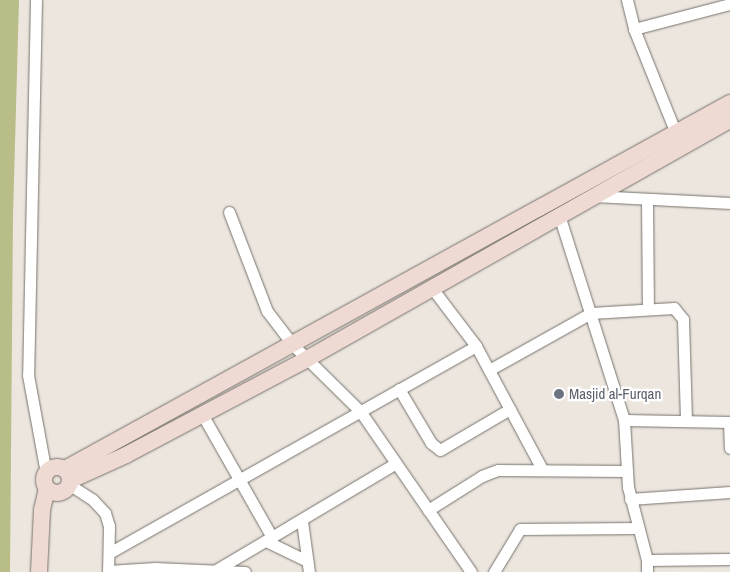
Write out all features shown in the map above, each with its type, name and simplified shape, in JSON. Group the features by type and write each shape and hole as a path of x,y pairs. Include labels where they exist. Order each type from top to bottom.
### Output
{"main road":[{"path":"46,481 59,494 68,478 293,345 675,131 730,103"},
{"path":"68,478 202,414 307,359 730,120"},
{"path":"39,572 42,510 46,481 58,467 68,478"}],"street":[{"path":"36,0 28,375 46,481"},
{"path":"627,0 634,29 675,131"},
{"path":"634,29 730,4"},
{"path":"593,196 730,203"},
{"path":"647,200 648,309"},
{"path":"230,212 266,311 293,345 360,411 471,572"},
{"path":"559,215 624,420 630,499 647,566 730,560"},
{"path":"432,288 476,346 542,469"},
{"path":"490,370 591,313 674,308 683,319 686,421"},
{"path":"108,553 476,346"},
{"path":"400,389 431,444 440,450 510,409"},
{"path":"202,414 239,479 269,539 308,566"},
{"path":"624,420 729,422 730,448"},
{"path":"216,570 302,521 396,463"},
{"path":"428,510 482,476 498,470 627,471"},
{"path":"68,478 94,500 105,513 109,526 108,571 155,568 245,572"},
{"path":"630,499 730,492"},
{"path":"302,521 308,566"},
{"path":"494,572 520,529 638,528"}],"green space":[{"path":"0,0 19,0 13,216 10,572 0,572"}],"place":[{"name":"Masjid al-Furqan","path":"559,394"}]}
